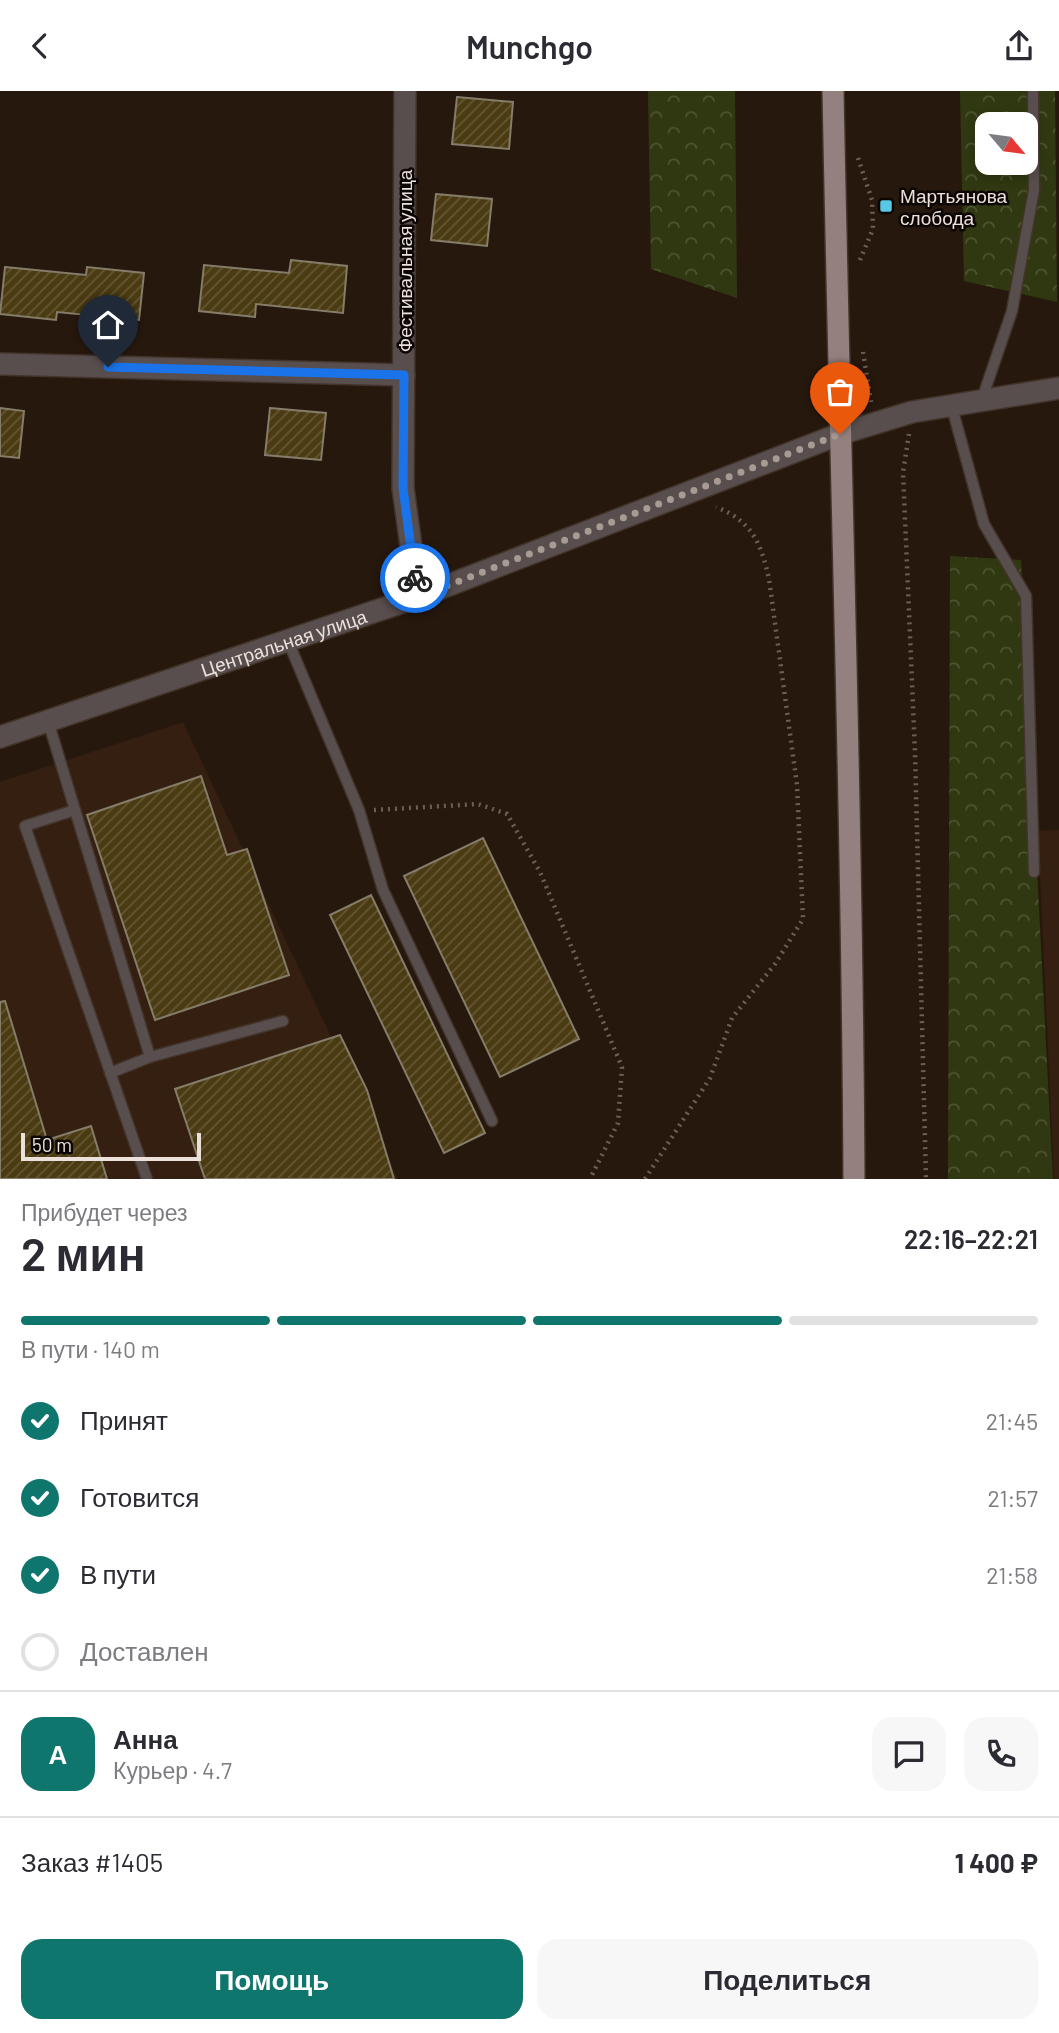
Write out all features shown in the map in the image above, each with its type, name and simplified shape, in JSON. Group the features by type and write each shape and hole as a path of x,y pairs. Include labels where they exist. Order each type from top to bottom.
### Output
{"main road":[{"path":"833,91 852,873 855,1179"}],"street":[{"name":"Фестивальная улица","path":"405,91 403,488 418,597"},
{"path":"0,364 404,375"},
{"name":"Центральная улица","path":"0,737 418,597 840,434 912,412 1059,388"}],"lane":[{"path":"982,400 1012,311 1034,190 1033,91"},
{"path":"951,404 984,524 1026,596 1034,872"},
{"path":"288,641 359,810 383,890 492,1121"},
{"path":"48,720 150,1056"},
{"path":"75,810 25,825 147,1179"},
{"path":"110,1073 150,1056 283,1021"}],"path":[{"path":"857,153 872,200 873,229 860,257 861,269"},
{"path":"862,343 874,424"},
{"path":"912,412 903,472 915,752 926,1179"},
{"path":"645,1179 710,1078 732,1018 775,964 803,919 797,785 762,549 738,515 684,495"},
{"path":"359,810 478,804 508,814 540,872 622,1067 618,1123 590,1179"}],"shaded area":[{"path":"183,722 398,1179 0,1179 0,782"},
{"path":"1059,830 1059,1179 1054,1179 1038,831"}],"green space":[{"path":"648,91 735,91 737,298 651,269"},
{"path":"960,91 1055,91 1057,302 964,281"},
{"path":"950,556 1021,560 1053,1179 948,1179"}],"building":[{"path":"457,97 513,102 509,149 452,144"},
{"path":"436,194 492,199 487,246 431,240"},
{"path":"291,260 347,266 343,313 256,304 255,317 199,311 204,265 289,273"},
{"path":"5,267 86,275 87,267 144,273 139,320 57,312 56,320 0,314"},
{"path":"0,408 24,411 19,458 0,456"},
{"path":"270,408 326,413 321,460 265,455"},
{"path":"201,776 227,855 247,849 289,975 155,1020 87,815"},
{"path":"483,838 579,1039 500,1077 404,876"},
{"path":"371,895 485,1133 444,1153 330,915"},
{"path":"5,1001 47,1140 91,1126 107,1179 0,1179 0,1002"},
{"path":"340,1035 367,1090 394,1179 205,1179 175,1089"}],"way so far":[{"path":"415,578 418,597 840,434"}],"place":[{"name":"Мартьянова слобода","path":"886,206"}],"route":[{"path":"108,367 404,375 403,488 415,578"}]}
